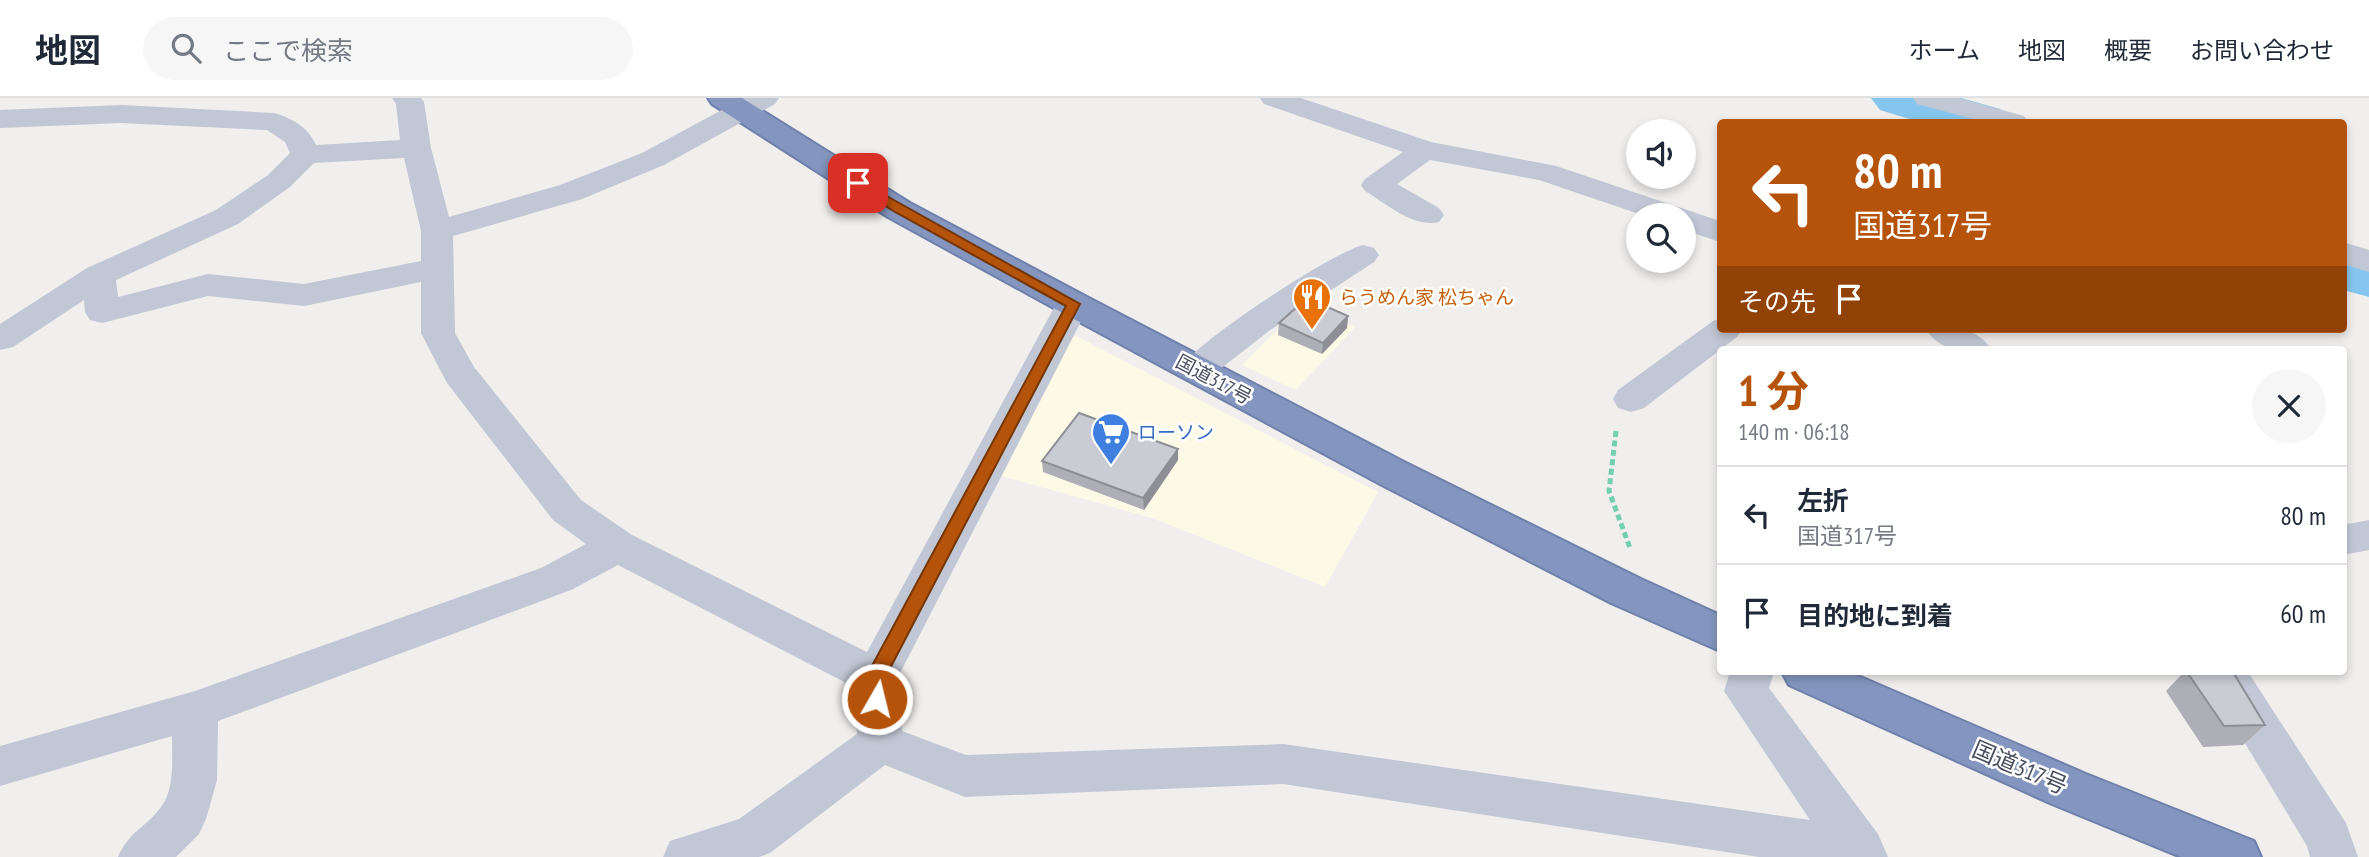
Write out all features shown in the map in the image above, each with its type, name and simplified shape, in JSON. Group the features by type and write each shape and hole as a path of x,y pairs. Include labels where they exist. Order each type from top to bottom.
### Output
{"highway":[{"name":"国道317号","path":"743,102 899,210 1394,474 1626,591 1717,633"},
{"name":"国道317号","path":"1811,675 2044,778 2238,857"}],"street":[{"path":"406,98 410,102 416,148 437,231 438,333 460,374 567,510 618,546 876,677"},
{"path":"1274,98 1425,150 1545,172 1637,203"},
{"path":"437,231 571,192 653,159 743,102"},
{"path":"1928,107 1997,119"},
{"path":"0,119 121,114 274,122 298,136 306,155"},
{"path":"1,340 99,275 227,217 279,181 306,155 416,148"},
{"path":"1425,150 1376,185 1428,215"},
{"path":"1696,223 1717,231"},
{"path":"2347,254 2369,262"},
{"path":"1197,369 1215,353 1294,297 1363,255"},
{"path":"1,340 208,285 304,295 438,268"},
{"path":"99,275 102,312"},
{"path":"880,743 876,677 1073,304"},
{"path":"1631,399 1720,333"},
{"path":"1949,333 1968,346"},
{"path":"2347,539 2369,535"},
{"path":"0,766 196,710 556,579 618,546"},
{"path":"1751,675 1746,691 1862,853"},
{"path":"2226,675 2329,839 2334,857"},
{"path":"142,857 182,819 194,780 196,710"},
{"path":"880,743 965,776 1283,764 1862,853"},
{"path":"687,857 752,847 880,743"}],"path":[{"path":"1626,591 1637,566 1609,491 1615,434 1631,399"}],"shaded area":[{"path":"1302,305 1355,327 1296,390 1242,365"},
{"path":"1072,334 1378,492 1325,587 1152,518 1002,476"}],"building":[{"path":"1307,298 1348,316 1323,343 1279,323"},
{"path":"1079,413 1178,449 1143,498 1042,461"},
{"path":"2189,675 2235,675 2265,725 2224,726"}],"waterway":[{"path":"1900,98 1969,119"},
{"path":"2347,267 2369,276"}],"place":[{"name":"らうめん家 松ちゃん","path":"1312,331"},
{"name":"ローソン","path":"1111,466"}],"route":[{"path":"858,183 899,210 1073,304 876,677 877,699"}]}
